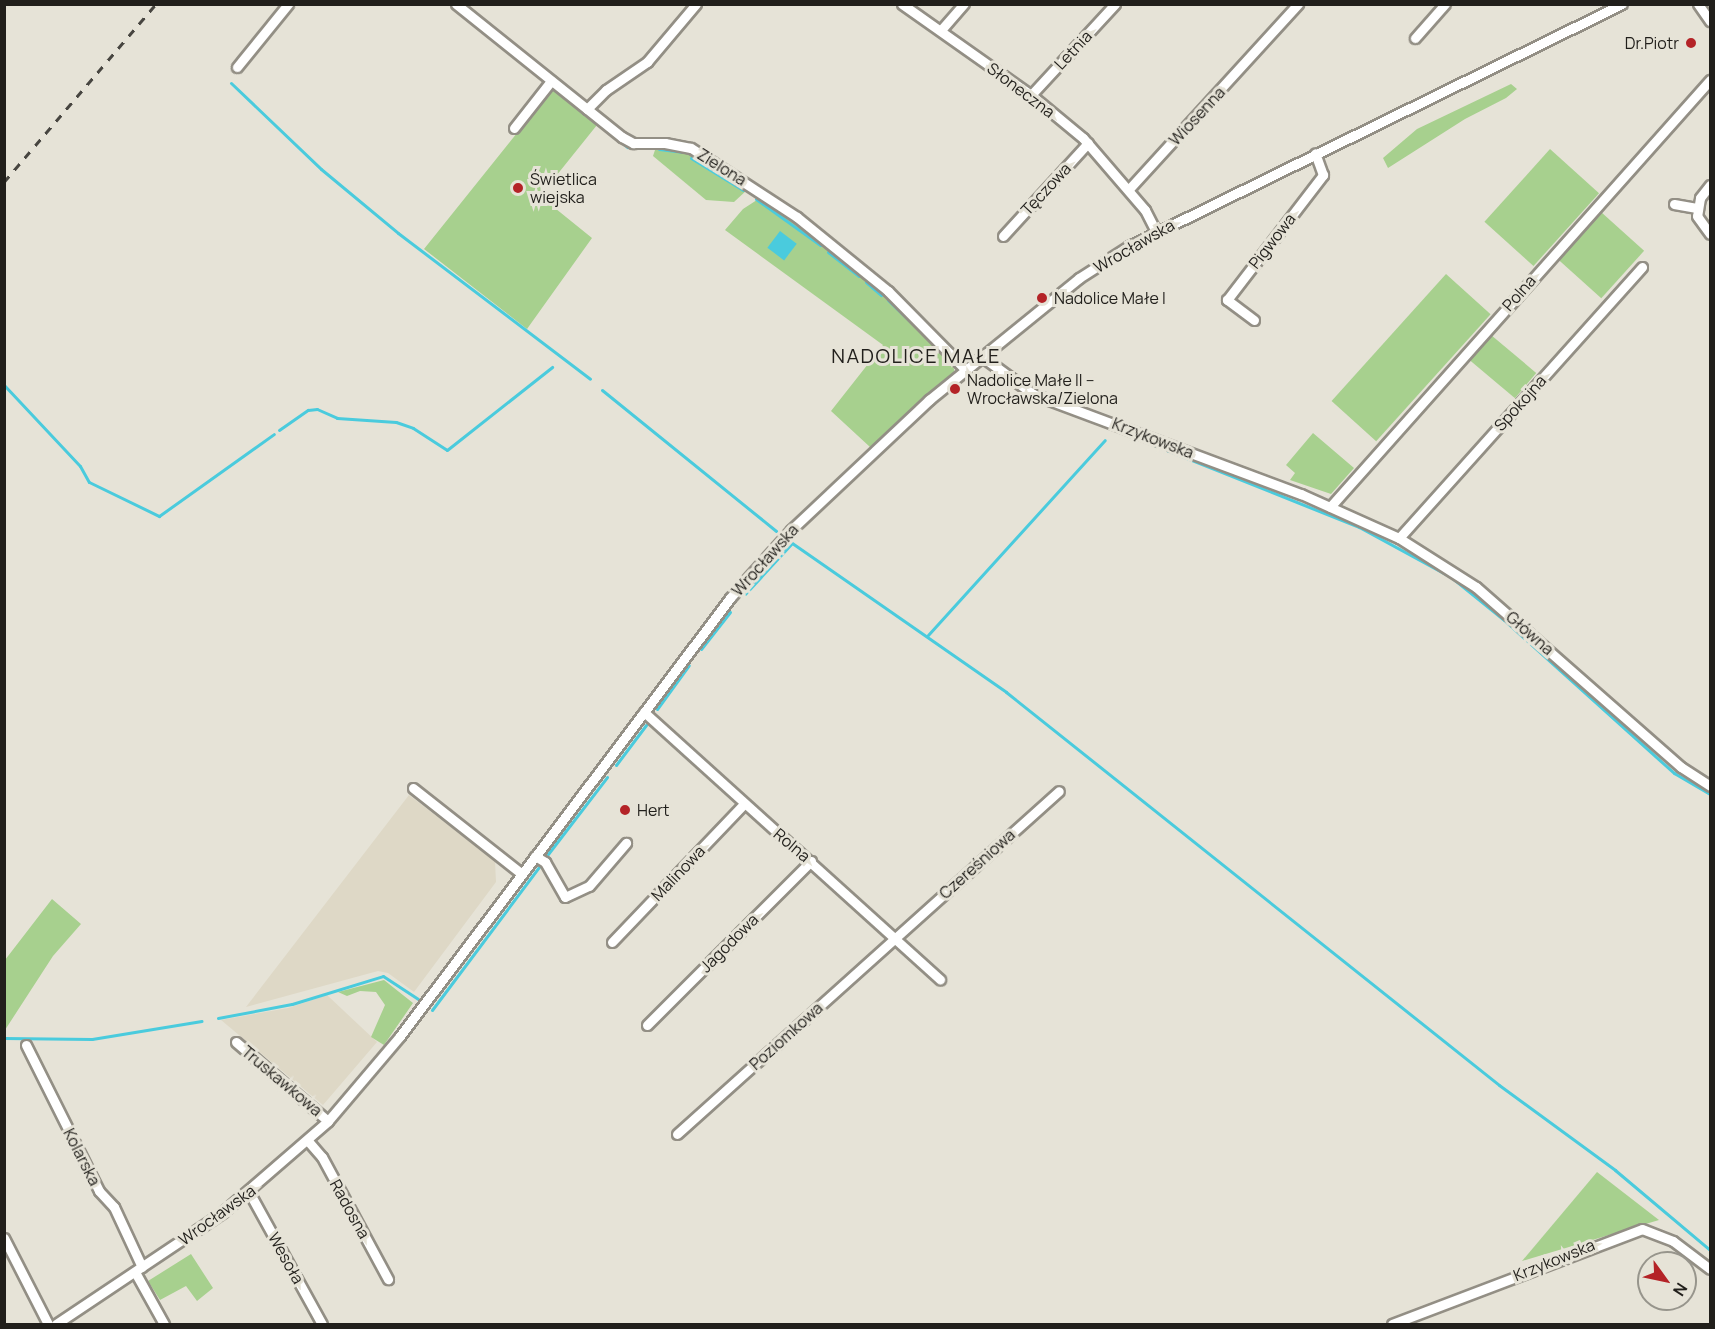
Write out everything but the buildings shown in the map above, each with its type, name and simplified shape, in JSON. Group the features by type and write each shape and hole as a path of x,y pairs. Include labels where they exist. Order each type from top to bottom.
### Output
{"street":[{"path":"237,67 288,4"},
{"name":"Zielona","path":"456,4 587,110 633,143 665,143 692,148 756,188 868,273 967,370"},
{"path":"587,110 606,90 648,63 696,4"},
{"name":"Słoneczna","path":"902,4 1031,95 1088,143 1129,189"},
{"path":"941,30 964,4"},
{"name":"Letnia","path":"1031,95 1115,4"},
{"name":"Wiosenna","path":"1129,189 1298,4"},
{"path":"1415,38 1445,4"},
{"name":"Wrocławska","path":"56,1324 139,1270 249,1192 328,1121 362,1084 710,623 775,546 874,449 967,370 1093,268 1156,232 1622,4"},
{"path":"1698,4 1710,21"},
{"name":"Polna","path":"1330,507 1710,80"},
{"path":"514,128 551,81"},
{"name":"Tęczowa","path":"1003,236 1088,143"},
{"name":"Pigwowa","path":"1254,320 1227,300 1323,175 1315,153"},
{"path":"1710,185 1697,208 1701,225 1710,234"},
{"path":"1129,189 1156,232"},
{"path":"1674,204 1697,208"},
{"name":"Spokojna","path":"1399,538 1642,267"},
{"name":"Krzykowska","path":"984,358 1033,394 1330,507"},
{"name":"Główna","path":"1330,507 1399,538 1476,587 1681,767 1710,786"},
{"name":"Rolna","path":"641,715 811,861 940,979"},
{"path":"413,788 522,874"},
{"name":"Czereśniowa","path":"894,938 1059,791"},
{"name":"Malinowa","path":"612,942 744,804"},
{"path":"536,856 545,862 565,897 589,886 626,843"},
{"name":"Jagodowa","path":"647,1026 811,861"},
{"name":"Poziomkowa","path":"677,1134 894,938"},
{"name":"Truskawkowa","path":"236,1042 328,1121"},
{"name":"Kolarska","path":"26,1045 99,1191 114,1207 164,1324"},
{"name":"Radosna","path":"308,1141 322,1157 388,1279"},
{"name":"Wesoła","path":"249,1192 322,1324"},
{"name":"Krzykowska","path":"1392,1324 1642,1228 1673,1241 1710,1269"},
{"path":"4,1238 48,1324"}],"shaded area":[{"path":"409,795 495,861 496,882 414,992 388,973 378,971 246,1007"},
{"path":"327,995 377,1042 323,1105 221,1020 288,1008"}],"green space":[{"path":"1511,84 1517,89 1506,98 1465,119 1388,168 1383,158 1417,129"},
{"path":"553,88 597,125 540,196 592,238 527,329 424,249"},
{"path":"656,147 683,149 747,190 734,202 706,200 653,156"},
{"path":"1550,149 1599,193 1533,266 1484,222"},
{"path":"760,198 829,247 951,358 955,373 870,447 831,411 883,345 725,230 743,209"},
{"path":"1601,212 1644,251 1601,298 1558,260"},
{"path":"1446,274 1491,314 1376,441 1332,401"},
{"path":"1491,335 1536,373 1515,398 1470,360"},
{"path":"1313,433 1354,468 1331,494 1290,480 1295,473 1286,465"},
{"path":"52,899 81,924 53,956 5,1030 5,960"},
{"path":"384,980 413,1003 384,1045 371,1037 385,1005 376,992 360,991 347,996 338,992"},
{"path":"1597,1172 1659,1220 1522,1261"},
{"path":"191,1254 213,1288 197,1301 186,1286 160,1300 148,1281"}],"water":[{"path":"780,231 797,244 784,260 767,248"}],"waterway":[{"path":"231,83 321,169 398,233 590,379"},
{"path":"619,140 627,147"},
{"path":"659,149 682,152"},
{"path":"691,158 743,190"},
{"path":"756,199 820,245"},
{"path":"828,252 859,276"},
{"path":"866,282 881,295"},
{"path":"888,300 944,354"},
{"path":"279,430 308,410 317,409 337,418 396,422 413,428 447,450 552,367"},
{"path":"4,385 80,466 89,482 159,516 274,434"},
{"path":"602,390 776,531"},
{"path":"1129,435 1359,527 1451,577 1504,620 1674,773 1710,794"},
{"path":"928,635 1105,440"},
{"path":"745,594 792,543 1006,692 1499,1085 1615,1170 1710,1250"},
{"path":"701,649 730,612"},
{"path":"657,709 689,665"},
{"path":"616,765 646,725"},
{"path":"548,854 607,777"},
{"path":"432,1010 539,867"},
{"path":"218,1018 292,1004 383,976 418,999"},
{"path":"4,1038 92,1039 202,1021"}],"railway":[{"path":"4,182 156,4"}],"place":[{"name":"Dr.Piotr","path":"1691,43"},
{"name":"Świetlica wiejska","path":"518,188"},
{"name":"Nadolice Małe I","path":"1042,298"},
{"name":"Nadolice Małe II – Wrocławska/Zielona","path":"955,389"},
{"name":"Hert","path":"625,810"}],"district":[{"name":"NADOLICE MAŁE","path":"916,355"}]}
